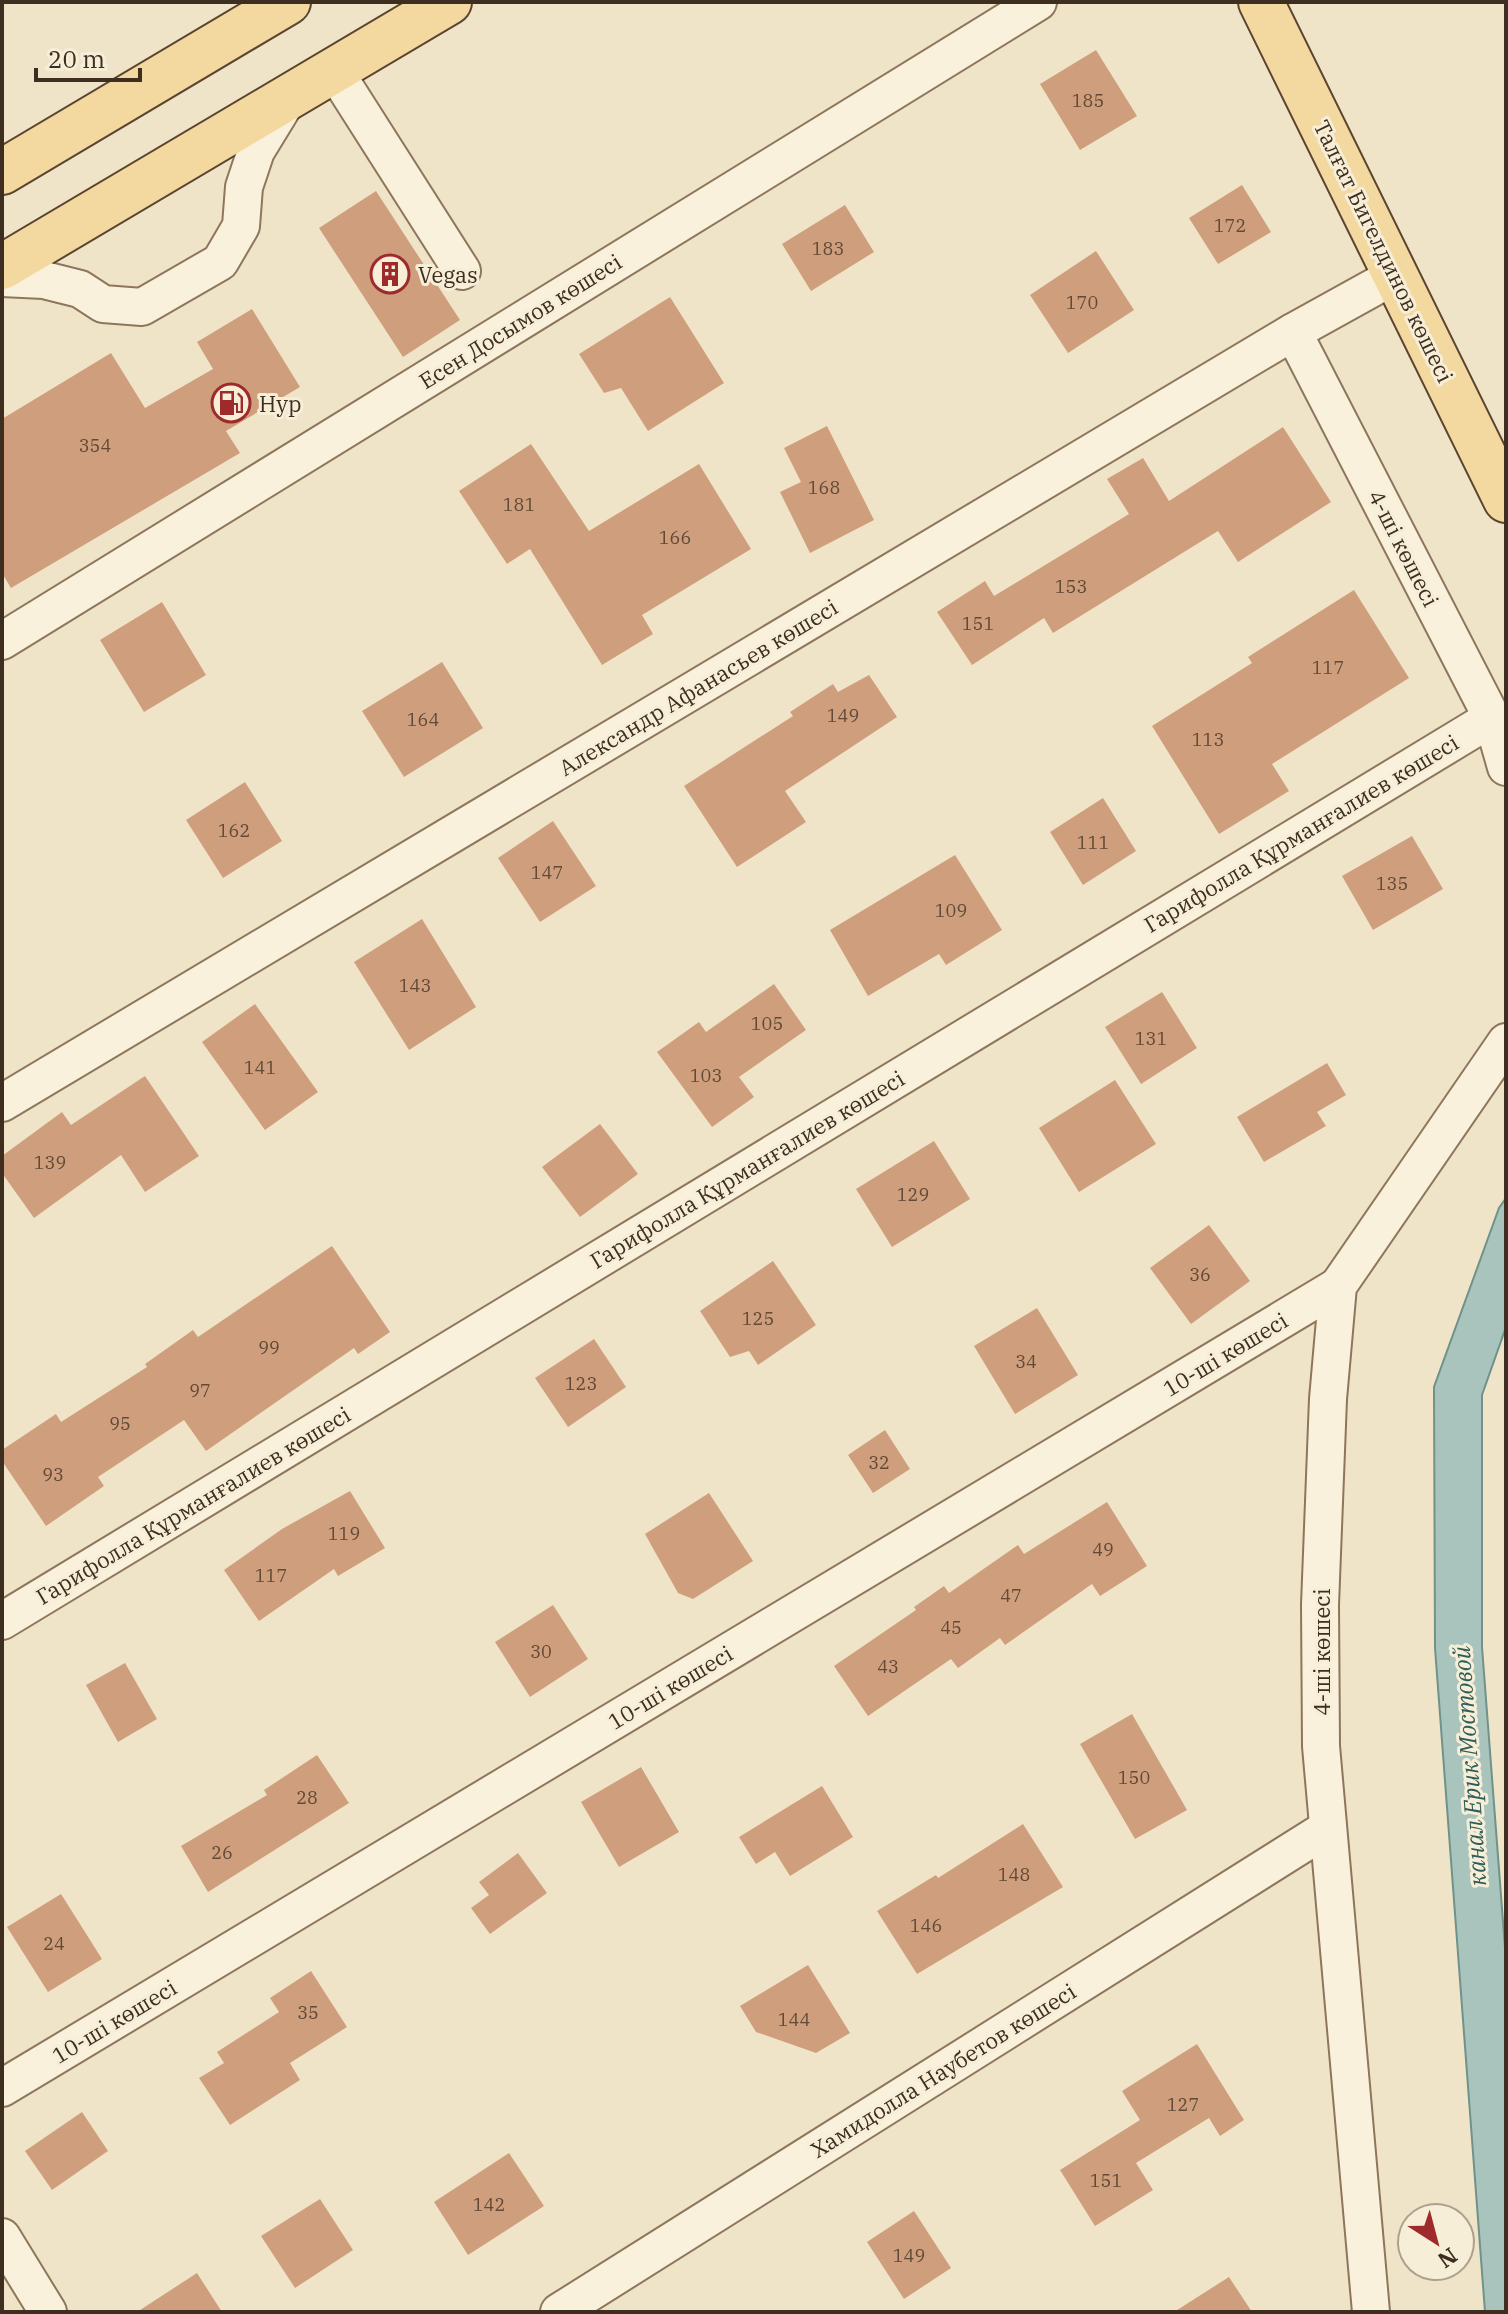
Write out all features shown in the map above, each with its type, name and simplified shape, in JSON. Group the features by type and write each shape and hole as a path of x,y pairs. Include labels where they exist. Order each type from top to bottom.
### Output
{"main road":[{"path":"2,172 288,2"},
{"path":"2,267 449,2"},
{"name":"Талғат Бигелдинов көшесі","path":"1261,2 1506,500"}],"street":[{"name":"Есен Досымов көшесі","path":"2,641 1038,2"},
{"path":"334,70 462,271"},
{"path":"2,278 44,280 80,289 103,304 142,307 220,262 241,226 244,187 256,151 290,97"},
{"name":"Александр Афанасьев көшесі","path":"2,1103 1293,332 1396,275"},
{"name":"4-ші көшесі","path":"1293,332 1492,718 1506,767"},
{"name":"Гарифолла Құрманғалиев көшесі","path":"2,1621 1492,718"},
{"name":"4-ші көшесі","path":"1371,2312 1321,1746 1320,1605 1328,1399 1338,1286 1506,1042"},
{"name":"10-ші көшесі","path":"2,2088 1338,1286"},
{"name":"Хамидолла Наубетов көшесі","path":"559,2312 1328,1828"},
{"path":"2,2237 48,2312"}],"water":[{"name":"канал Ерик Мостовой","path":"1506,1198 1506,1327 1482,1395 1482,1647 1506,1961 1506,2312 1485,2312 1435,1648 1434,1387 1499,1208"}],"building":[{"path":"1096,50 1137,116 1080,150 1040,84"},
{"path":"1242,185 1271,232 1218,264 1189,218"},
{"name":"Vegas","path":"376,191 460,320 403,357 319,228"},
{"path":"845,205 874,252 811,291 782,244"},
{"path":"1096,251 1134,310 1068,353 1030,295"},
{"path":"670,297 724,383 648,431 621,388 604,393 579,354"},
{"path":"252,309 300,387 226,431 240,453 11,588 2,573 2,419 111,353 145,408 213,369 197,342"},
{"path":"827,426 874,520 810,553 780,492 801,482 784,448"},
{"path":"1283,427 1331,502 1238,562 1218,531 1053,633 1044,618 972,665 937,612 985,581 994,596 1129,514 1107,479 1143,458 1169,501"},
{"path":"531,444 589,531 699,464 751,549 642,615 653,634 602,665 530,549 507,564 459,491"},
{"path":"1354,590 1409,678 1272,764 1289,791 1219,834 1152,726 1252,663 1248,657"},
{"path":"162,602 206,675 144,712 100,640"},
{"path":"442,662 483,728 404,777 362,711"},
{"path":"869,675 897,717 785,791 806,822 737,867 684,786 793,716 790,712 833,684 838,692"},
{"path":"245,782 282,841 223,878 186,820"},
{"path":"1103,798 1136,851 1083,885 1050,832"},
{"path":"553,821 596,886 540,922 498,858"},
{"path":"1412,836 1443,889 1373,930 1342,876"},
{"path":"955,855 1002,930 946,965 939,954 868,996 830,930"},
{"path":"422,919 476,1007 409,1050 354,962"},
{"path":"774,984 806,1030 739,1077 754,1097 712,1127 657,1052 699,1022 706,1032"},
{"path":"1162,992 1197,1048 1141,1084 1105,1027"},
{"path":"255,1004 318,1092 265,1130 202,1042"},
{"path":"1327,1063 1346,1095 1317,1112 1326,1126 1264,1162 1237,1117"},
{"path":"145,1076 199,1156 145,1192 121,1155 34,1218 2,1173 2,1156 62,1112 71,1125"},
{"path":"1115,1080 1156,1144 1079,1192 1039,1128"},
{"path":"600,1124 638,1174 580,1217 542,1167"},
{"path":"934,1141 970,1199 892,1247 856,1189"},
{"path":"1209,1225 1250,1281 1191,1324 1150,1268"},
{"path":"332,1246 390,1332 358,1354 354,1348 206,1451 184,1420 98,1477 104,1486 46,1526 2,1461 2,1450 56,1414 61,1422 147,1367 145,1364 193,1330 198,1337"},
{"path":"773,1261 816,1325 758,1365 749,1351 730,1357 700,1311"},
{"path":"1037,1308 1078,1375 1015,1414 974,1346"},
{"path":"594,1339 626,1387 568,1427 535,1378"},
{"path":"885,1430 910,1469 873,1493 848,1455"},
{"path":"350,1491 385,1548 338,1576 334,1569 259,1621 224,1570 282,1529"},
{"path":"709,1493 753,1561 693,1599 678,1593 645,1534"},
{"path":"1107,1502 1147,1566 1100,1596 1092,1584 1005,1645 1000,1638 958,1668 951,1659 868,1716 834,1666 916,1610 914,1607 944,1586 949,1593 1018,1545 1024,1554"},
{"path":"553,1605 588,1659 530,1697 495,1642"},
{"path":"125,1663 157,1719 118,1742 86,1685"},
{"path":"1132,1714 1187,1810 1135,1839 1080,1744"},
{"path":"317,1755 349,1803 208,1892 181,1846 267,1795 264,1790"},
{"path":"641,1767 679,1832 619,1867 581,1802"},
{"path":"822,1786 853,1837 790,1876 775,1852 756,1864 739,1837"},
{"path":"1023,1824 1063,1887 917,1974 877,1911 936,1875 938,1878"},
{"path":"518,1853 547,1893 490,1934 471,1908 489,1895 479,1882"},
{"path":"61,1894 102,1959 48,1992 7,1927"},
{"path":"808,1965 850,2033 816,2053 756,2032 740,2006"},
{"path":"311,1971 347,2027 290,2063 300,2080 230,2125 199,2078 224,2063 217,2052 279,2012 270,1998"},
{"path":"1197,2044 1244,2120 1220,2136 1209,2118 1136,2163 1153,2190 1095,2226 1060,2170 1140,2120 1122,2091"},
{"path":"82,2112 108,2151 52,2190 25,2151"},
{"path":"509,2153 544,2206 468,2255 434,2202"},
{"path":"320,2199 353,2250 295,2288 261,2236"},
{"path":"914,2211 951,2268 904,2299 867,2242"},
{"path":"197,2273 222,2312 137,2312"},
{"path":"1229,2277 1252,2312 1174,2312"}],"place":[{"name":"Vegas","path":"390,274"},
{"name":"Нур","path":"231,403"}]}
